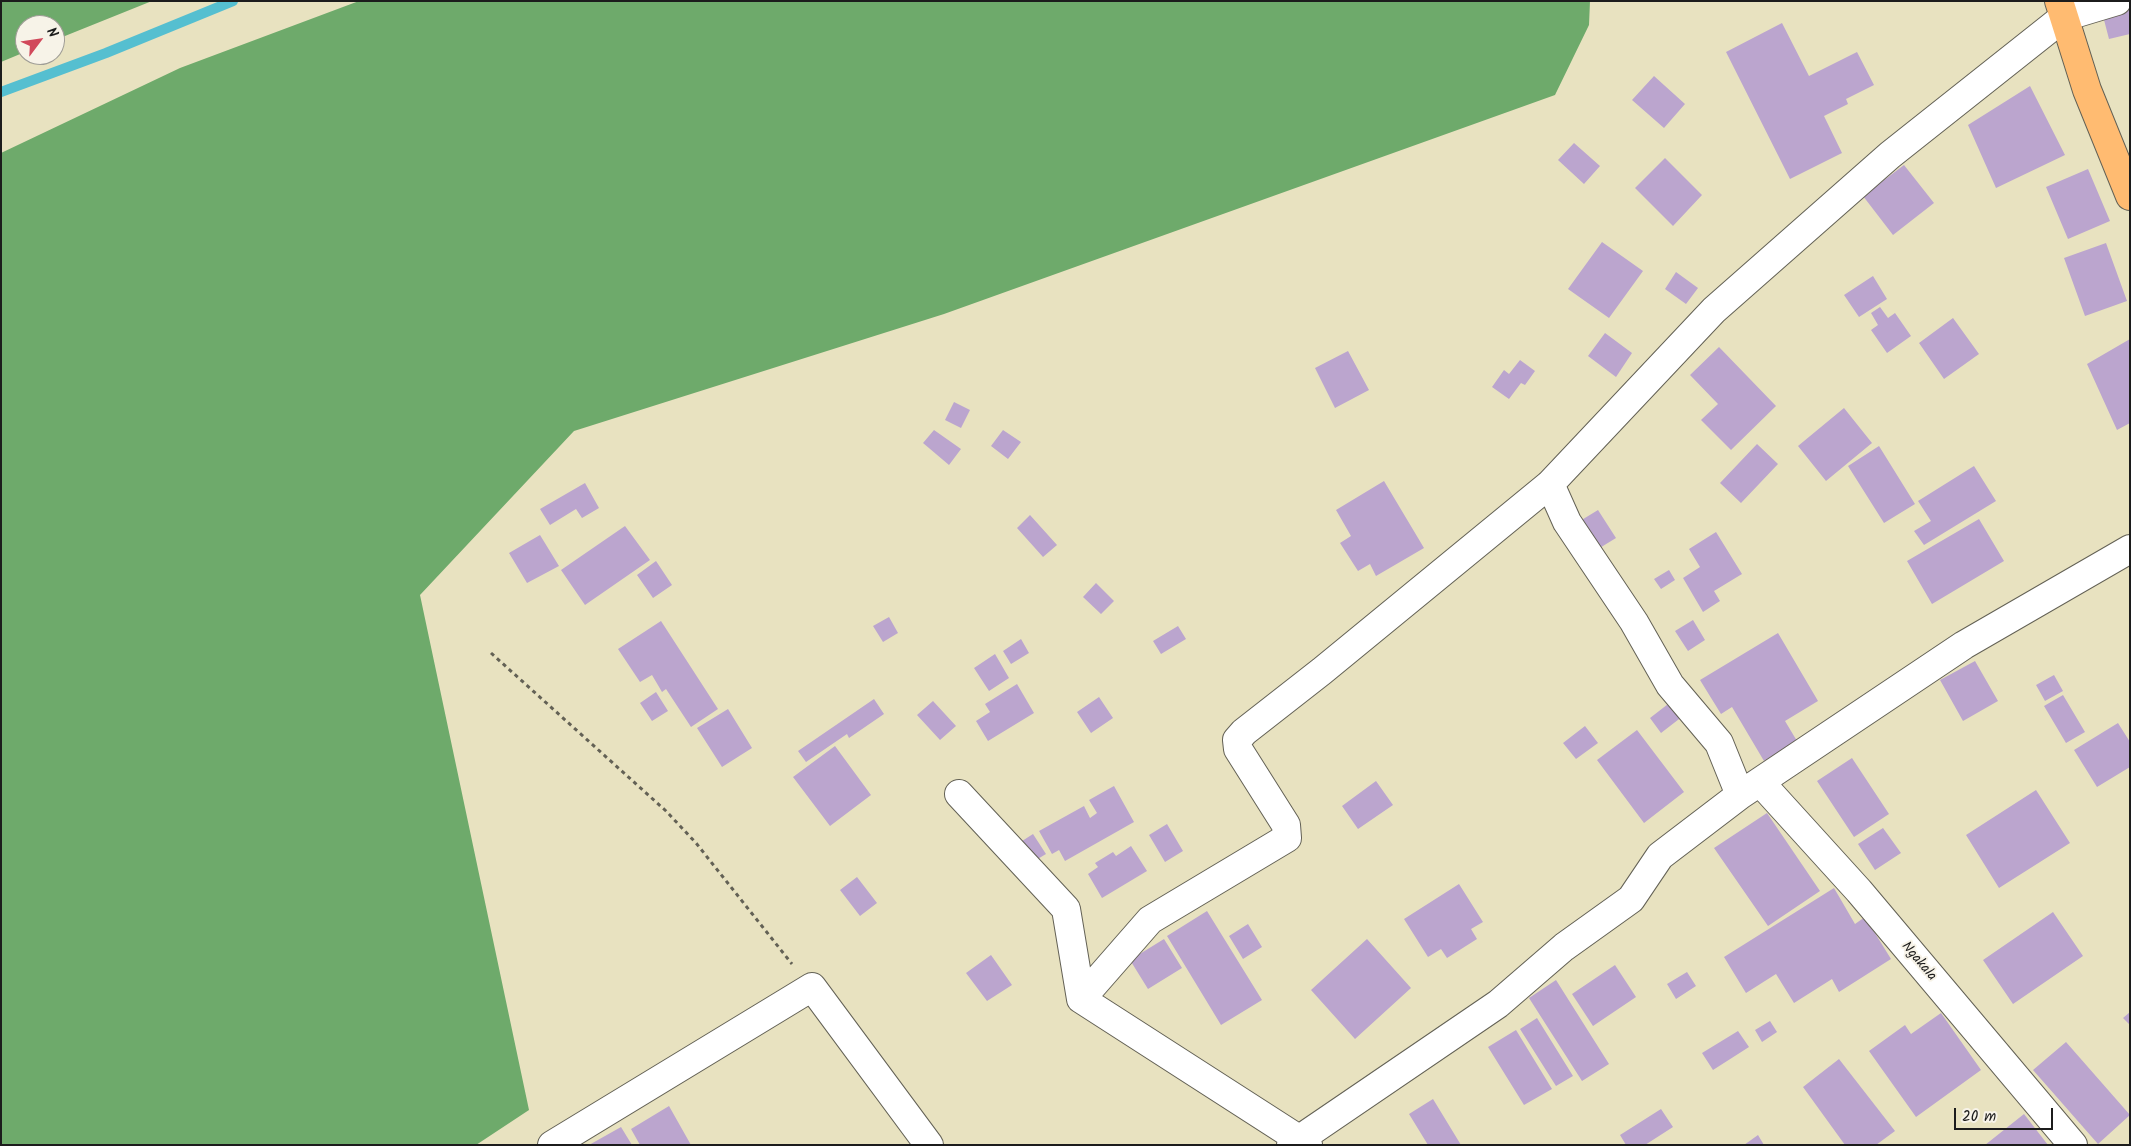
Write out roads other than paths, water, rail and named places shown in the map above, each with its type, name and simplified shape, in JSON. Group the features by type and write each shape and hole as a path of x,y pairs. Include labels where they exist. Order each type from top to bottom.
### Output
{"highway":[{"path":"2062,9 2087,90 2130,196"}],"street":[{"path":"1081,999 1150,920 1287,838 1286,826 1238,749 1237,740 1244,732 1322,671 1550,484 1714,310 1890,155 2062,9 2117,1"},
{"path":"1550,484 1567,522 1634,622 1670,684 1719,743 1750,788"},
{"path":"959,794 1066,910 1081,999 1299,1143 1498,1004 1564,947 1630,899 1660,856 1750,788 1964,645 2130,548"},
{"name":"Ngakala","path":"1750,788 1859,891 2073,1145"},
{"path":"552,1145 812,988 929,1145"}],"waterway":[{"path":"1,92 106,53 233,1"}]}
